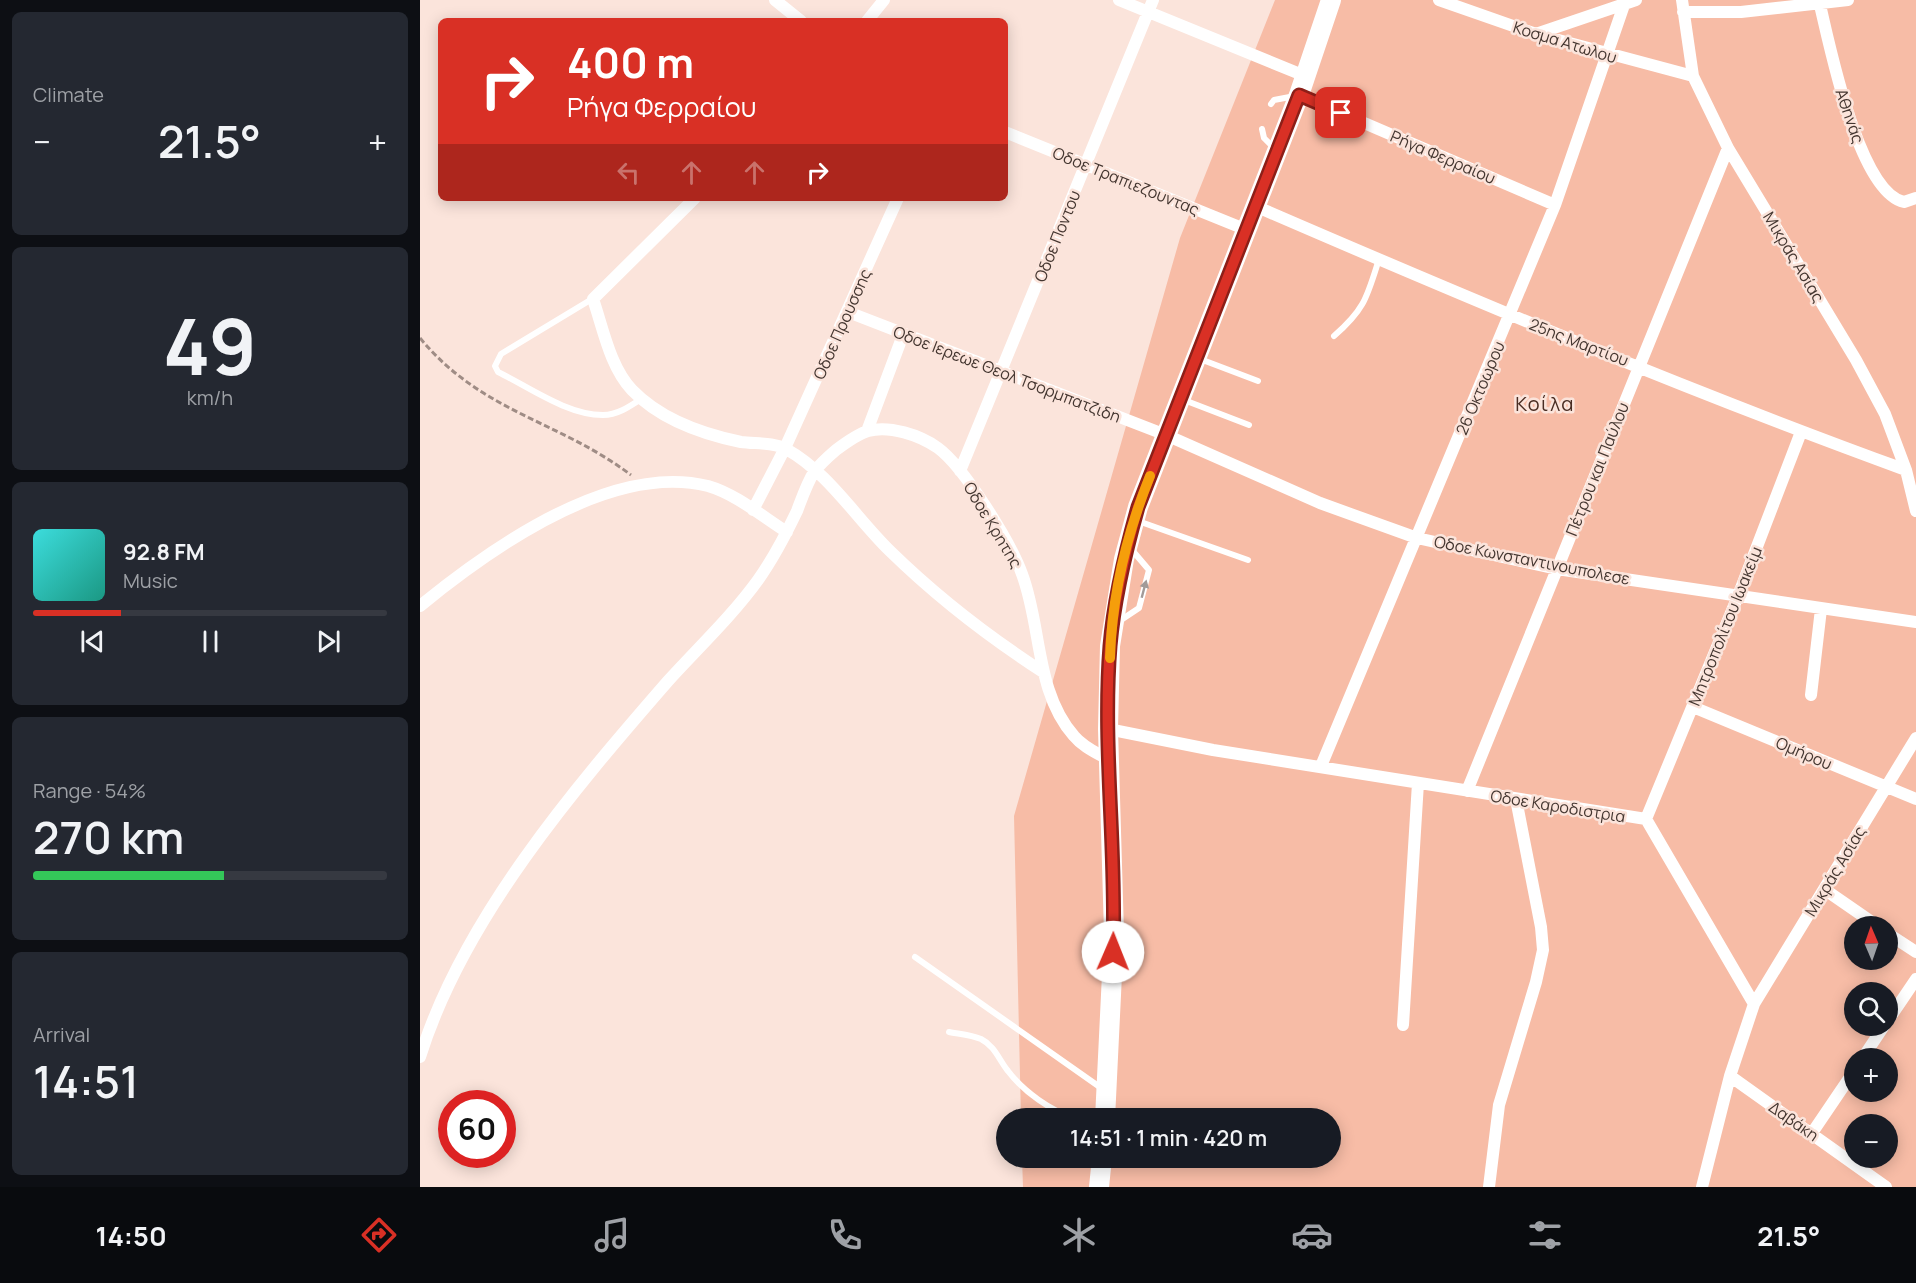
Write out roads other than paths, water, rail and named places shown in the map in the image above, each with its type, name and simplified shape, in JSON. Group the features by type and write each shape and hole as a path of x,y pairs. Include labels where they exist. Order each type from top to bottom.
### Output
{"main road":[{"path":"1106,1108 1114,933 1108,729 1112,626 1127,545 1166,435 1302,86 1331,0"},
{"path":"1100,1187 1101,1168"}],"street":[{"path":"775,0 797,18"},
{"path":"869,18 884,0"},
{"name":"Ρήγα Φερραίου","path":"1119,0 1150,6 1302,86 1555,205"},
{"name":"Κοσμα Ατωλου","path":"1439,0 1607,56 1693,76"},
{"path":"1536,34 1636,0"},
{"path":"1682,6 1741,12 1821,5 1848,0"},
{"name":"26 Οκτοωρου","path":"1321,766 1511,316 1555,205 1624,5"},
{"name":"Αθηνάς","path":"1821,5 1837,77 1861,148 1888,195 1904,202 1915,199"},
{"name":"Oδοε Ποντου","path":"960,471 1150,6"},
{"name":"Μικράς Ασίας","path":"1682,6 1693,76 1728,148 1856,360 1885,414 1906,470 1916,511"},
{"name":"Oδοε Τραπιεζουντας","path":"1008,133 1247,230"},
{"name":"Πέτρου και Παύλου","path":"1467,791 1728,148"},
{"path":"692,201 593,299 621,375 642,399 690,429 720,437 785,448 815,471 889,550 930,586 1000,645 1043,672"},
{"name":"Oδοε Προυσσης","path":"753,510 785,448 897,201"},
{"name":"25ης Μαρτίου","path":"1255,206 1511,316 1801,432 1906,470"},
{"name":"Oδοε Ιερεωε Θεολ Τσορμπατζιδη","path":"848,312 1166,435"},
{"path":"420,1057 433,1018 448,987 471,943 519,866 624,731 758,580 787,532 815,471 838,449 867,431 903,335"},
{"name":"Oδοε Κρητης","path":"867,431 889,430 924,439 940,449 960,471 1004,539 1022,573 1043,672 1058,711 1074,736 1087,748 1109,760"},
{"name":"Μητροπολίτου Ιωακείμ","path":"1646,819 1738,596 1801,432"},
{"name":"Oδοε Κωνσταντινουπολεσε","path":"1166,435 1320,503 1417,538 1557,569 1916,622"},
{"path":"420,606 486,555 558,512 588,500 644,485 674,482 710,487 753,510 787,532"},
{"path":"1811,695 1821,609"},
{"name":"Ομήρου","path":"1693,707 1916,799"},
{"name":"Oδοε Καροδιστρια","path":"1108,729 1213,750 1646,819 1754,1004"},
{"name":"Μικράς Ασίας","path":"1754,1004 1916,738"},
{"path":"1403,1025 1418,783"},
{"path":"1489,1187 1499,1105 1536,982 1543,950 1541,927 1516,799"},
{"path":"1824,889 1863,916"},
{"path":"1898,940 1916,952"},
{"path":"1898,1006 1916,979"},
{"path":"1702,1187 1730,1076 1754,1004"},
{"name":"Δαβάκη","path":"1730,1076 1886,1187"},
{"path":"1812,1133 1844,1086"}],"lane":[{"path":"1271,104 1274,100 1302,86"},
{"path":"1262,129 1264,138 1276,150"},
{"path":"1334,336 1353,320 1364,305 1379,259"},
{"path":"593,299 501,354 495,366 498,372 507,377 585,413 603,415 623,411 642,399"},
{"path":"1196,358 1258,381"},
{"path":"1181,398 1249,424"},
{"path":"1134,520 1248,560"},
{"path":"1112,626 1139,608 1149,570 1127,545"},
{"path":"915,957 1107,1092"},
{"path":"949,1032 981,1039 989,1045 1008,1072 1031,1094 1052,1108"}],"district":[{"name":"Κοίλα","path":"1545,404"}]}
